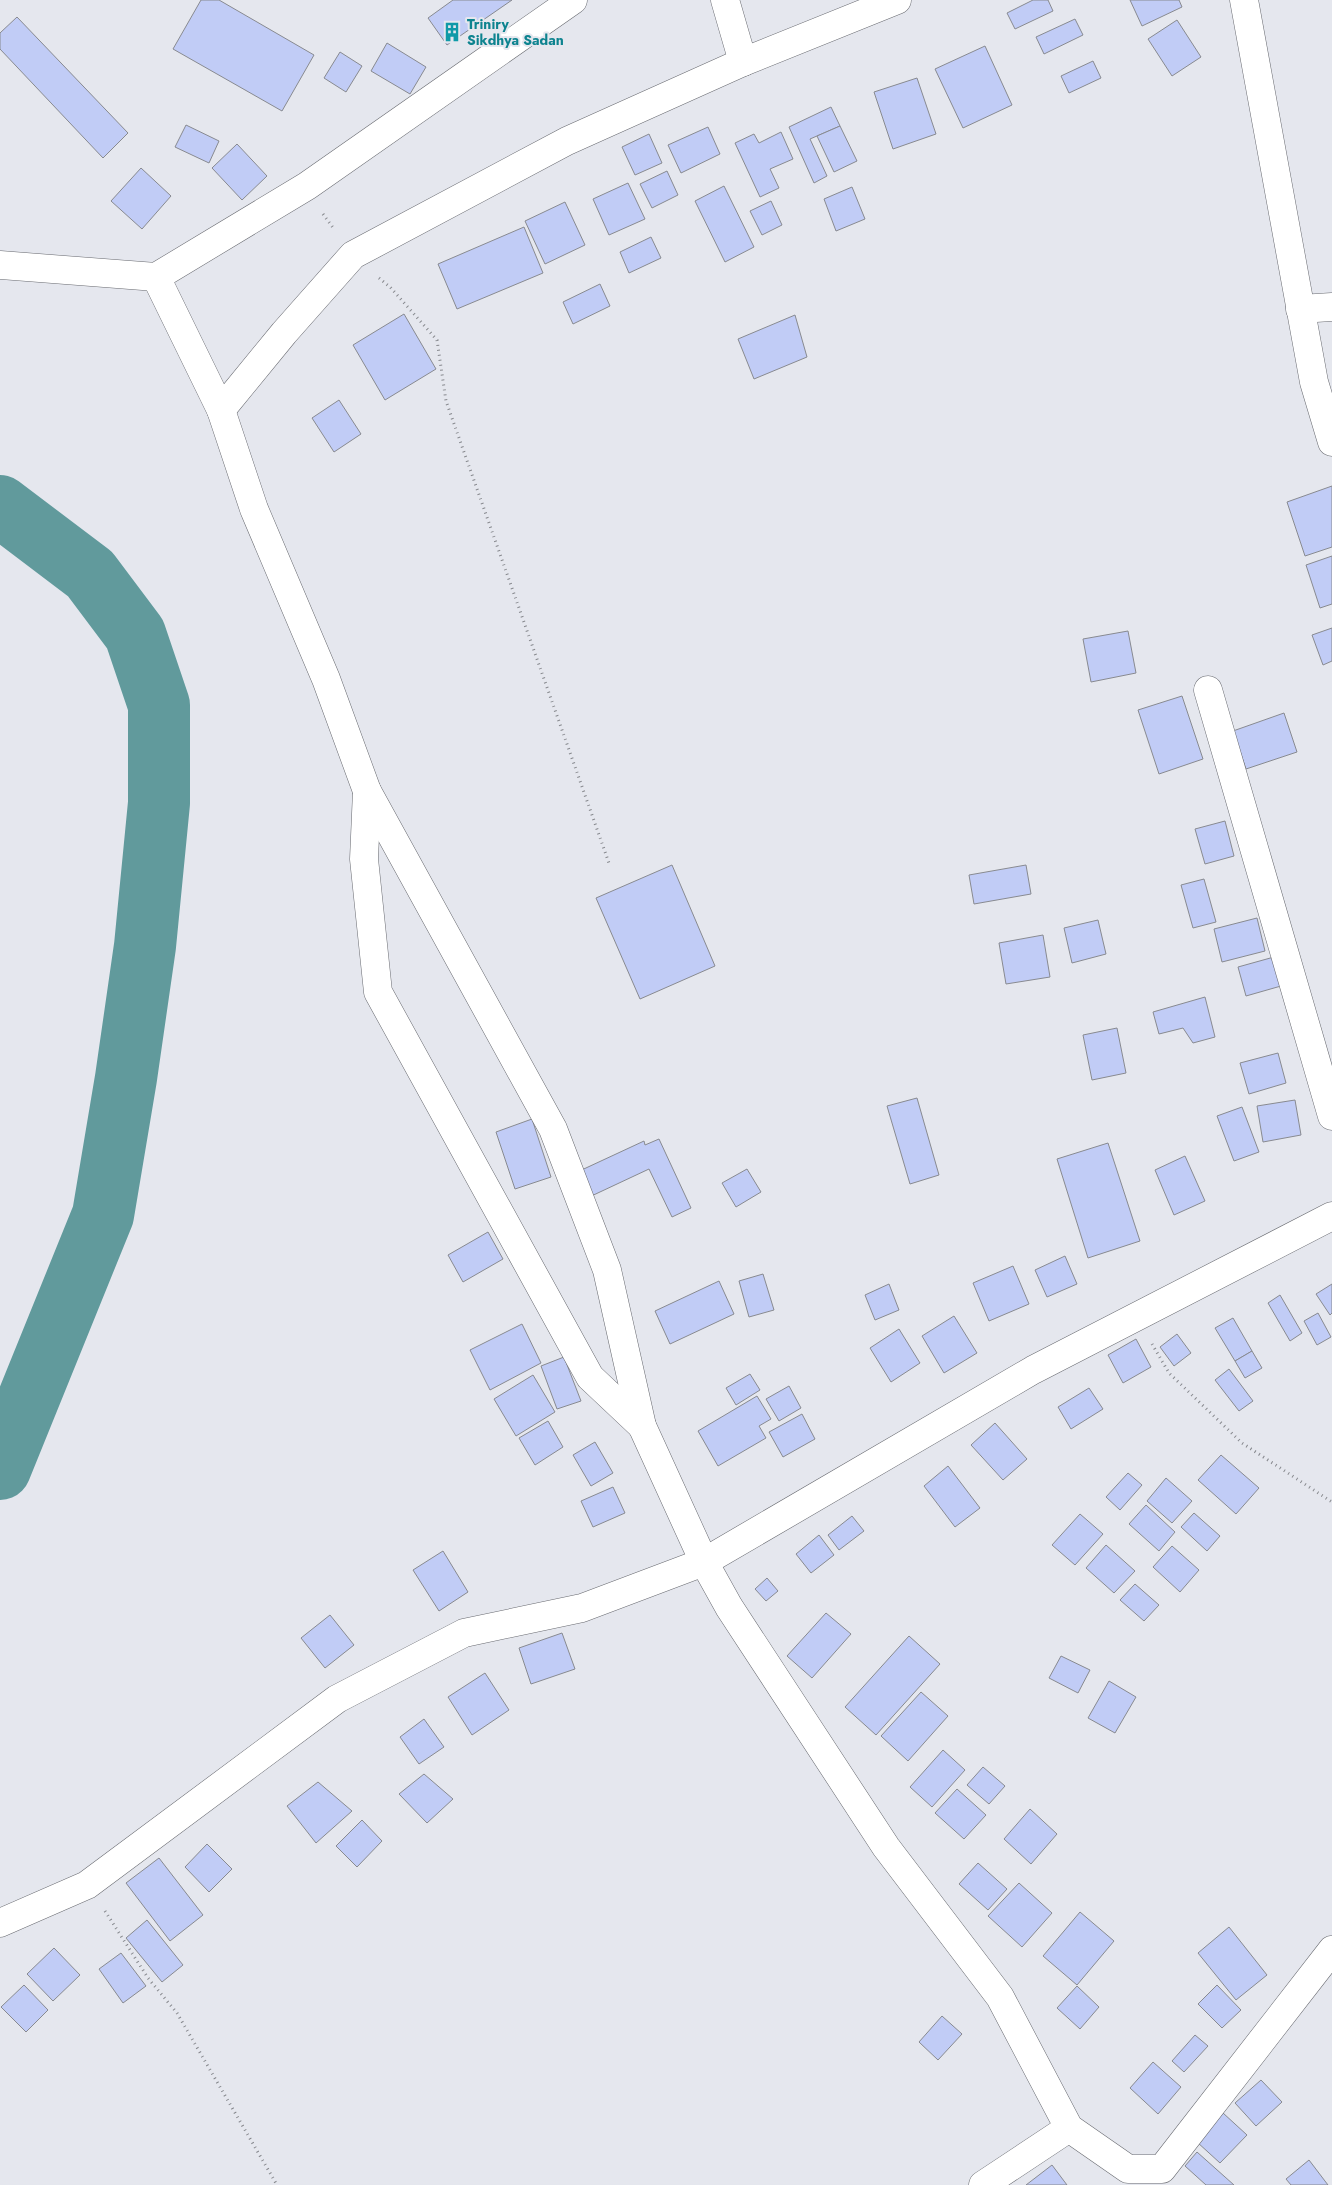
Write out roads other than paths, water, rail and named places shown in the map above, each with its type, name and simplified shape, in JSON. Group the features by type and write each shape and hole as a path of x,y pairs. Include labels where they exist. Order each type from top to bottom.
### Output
{"street":[{"path":"0,265 156,277 307,186 573,0"},
{"path":"725,0 743,62"},
{"path":"221,410 284,333 353,255 567,141 743,62 898,0"},
{"path":"1244,0 1314,382 1332,442"},
{"path":"156,277 221,410 254,509 326,679 368,791 553,1129 607,1270 642,1426 704,1562 729,1607 886,1847 1000,1997 1068,2128 1136,2177 1162,2169 1332,1950"},
{"path":"1300,309 1332,307"},
{"path":"1208,690 1332,1116"},
{"path":"368,791 364,859 378,992 590,1377 642,1426"},
{"path":"0,1923 87,1885 337,1700 464,1633 582,1608 704,1562 1033,1370 1332,1216"},
{"path":"984,2185 1068,2128"}],"waterway":[{"path":"0,506 90,574 135,634 159,705 159,803 145,946 126,1078 103,1215 0,1469"}],"place":[{"name":"Triniry Sikdhya Sadan","path":"452,32"}]}
